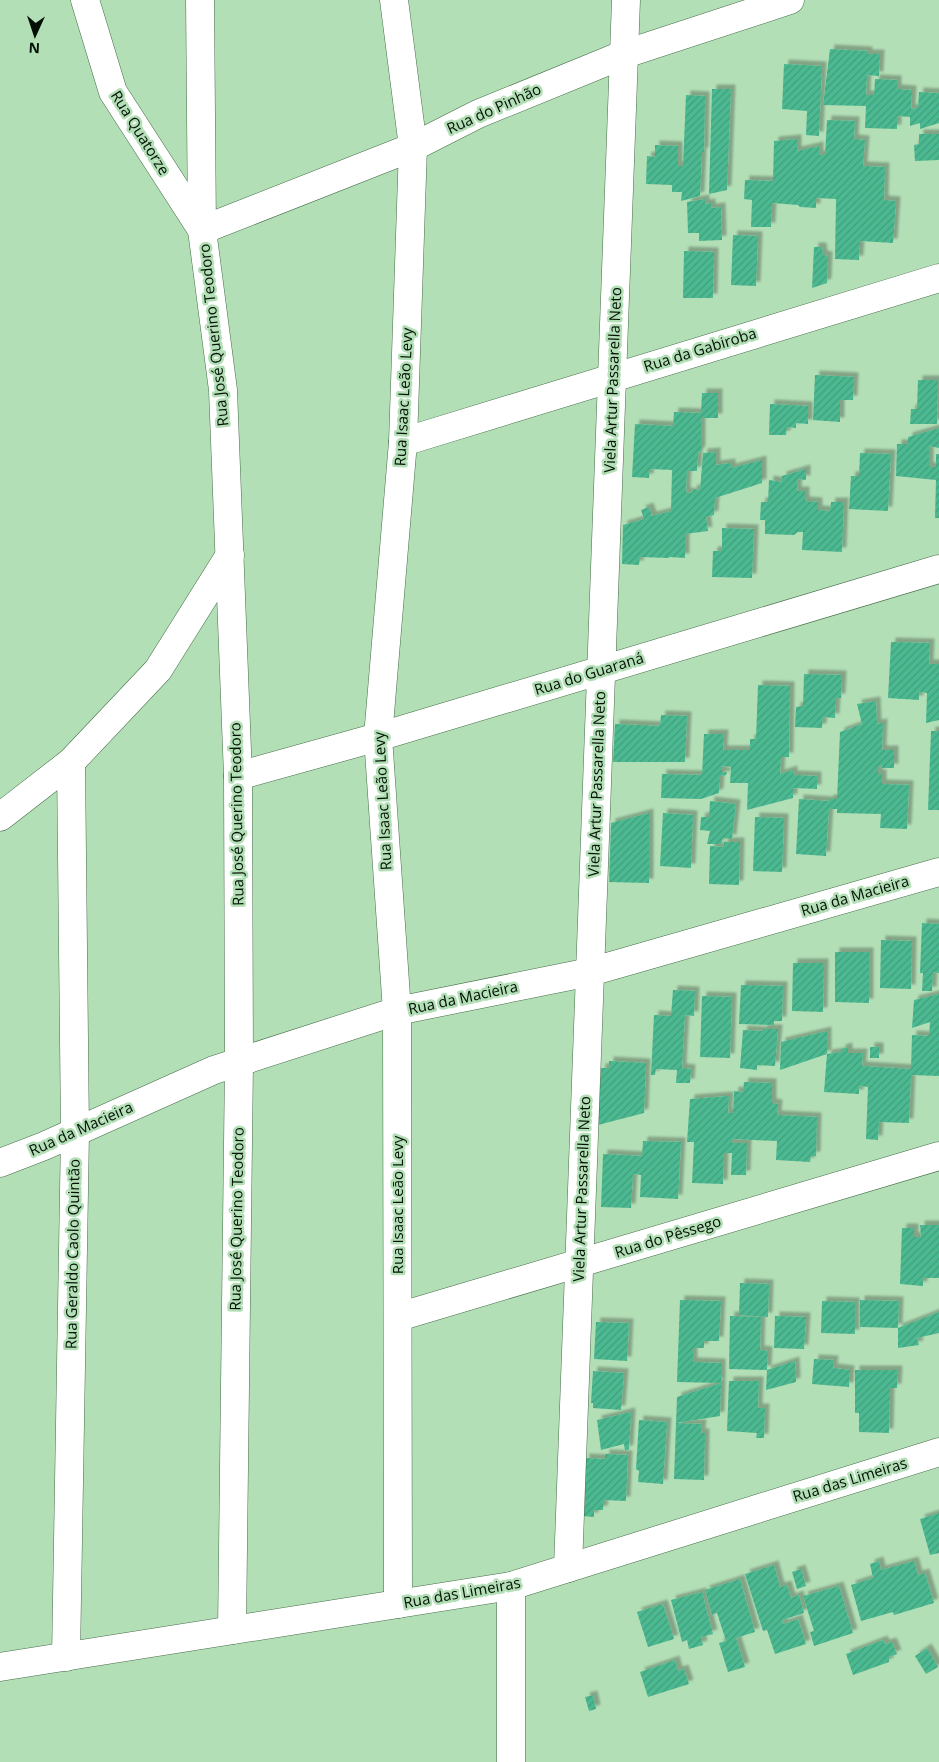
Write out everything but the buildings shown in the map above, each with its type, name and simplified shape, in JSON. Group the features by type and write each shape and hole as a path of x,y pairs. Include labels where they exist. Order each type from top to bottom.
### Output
{"street":[{"name":"Rua Quatorze","path":"85,0 113,92 202,230"},
{"name":"Rua José Querino Teodoro","path":"200,0 202,230 222,390 238,776 239,1062 232,1630"},
{"name":"Rua Isaac Leão Levy","path":"394,0 413,146 403,442 378,738 397,1011 398,1604"},
{"name":"Viela Artur Passarella Neto","path":"568,1568 626,0"},
{"name":"Rua do Pinhão","path":"202,230 413,146 478,114 625,54 790,0"},
{"name":"Rua da Gabiroba","path":"403,442 939,278"},
{"path":"0,817 71,762 158,670 230,555"},
{"name":"Rua do Guaraná","path":"238,776 378,738 939,569"},
{"name":"Rua Geraldo Caolo Quintão","path":"66,1657 75,1133 71,762"},
{"name":"Rua da Macieira","path":"0,1163 75,1133 214,1070 397,1011 590,972 939,872"},
{"name":"Rua do Pêssego","path":"398,1317 939,1156"},
{"name":"Rua das Limeiras","path":"0,1667 511,1586 939,1452"},
{"path":"511,1586 511,1762"}]}
